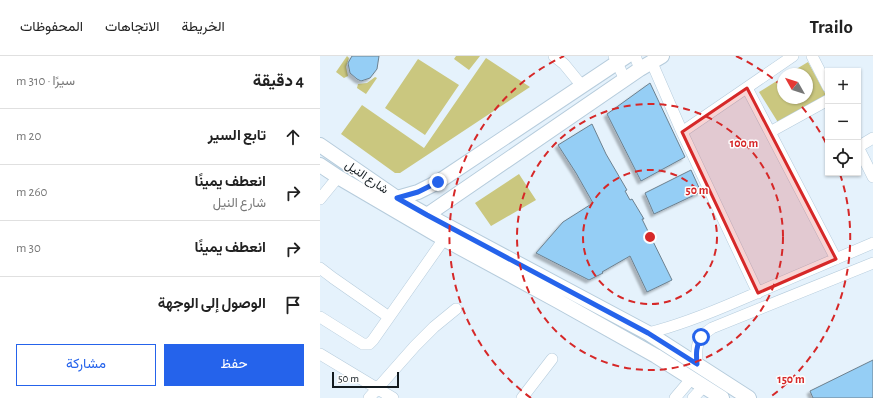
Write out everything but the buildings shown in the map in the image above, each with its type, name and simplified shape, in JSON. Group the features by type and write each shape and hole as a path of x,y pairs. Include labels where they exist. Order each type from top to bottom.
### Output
{"main road":[{"path":"397,198 418,192 433,185 582,86 619,58"},
{"path":"427,215 651,63"},
{"name":"شارع النيل","path":"320,145 397,198 648,333 749,398"},
{"path":"320,165 444,239 656,356 722,398"}],"street":[{"path":"554,56 564,64 582,86"},
{"path":"635,56 651,63 758,293"},
{"path":"682,132 793,56"},
{"path":"812,56 825,81"},
{"path":"619,58 625,80"},
{"path":"747,88 836,259"},
{"path":"770,132 825,102"},
{"path":"861,145 873,138"},
{"path":"861,153 873,177"},
{"path":"320,199 338,177"},
{"path":"320,317 363,344 369,344 444,239"},
{"path":"648,333 670,328 758,293 873,243"},
{"path":"697,364 697,344 705,332 873,263"},
{"path":"320,268 389,317"},
{"path":"369,398 415,346 434,327 456,309"},
{"path":"320,354 393,398"},
{"path":"522,398 552,359"},
{"path":"678,394 698,382"},
{"path":"693,398 698,382"},
{"path":"678,394 687,390 693,398"}],"highlighted area":[{"path":"747,88 836,259 758,293 682,132"}],"shaded area":[{"path":"347,56 349,58 346,67 348,76 344,78 336,72"},
{"path":"456,56 480,56 469,70 454,59"},
{"path":"486,58 530,87 400,173 395,173 341,134 362,105 424,148"},
{"path":"418,59 459,85 425,135 385,108"},
{"path":"808,62 811,68 798,68"},
{"path":"813,71 825,93 825,98 779,124 759,92 777,81 777,104 813,104"},
{"path":"375,77 377,78 366,94 357,88 358,84 367,83"},
{"path":"519,174 536,200 491,226 475,203"}],"route":[{"path":"438,182 428,188 408,196 397,198 648,333 697,364 697,344 701,337"}]}
